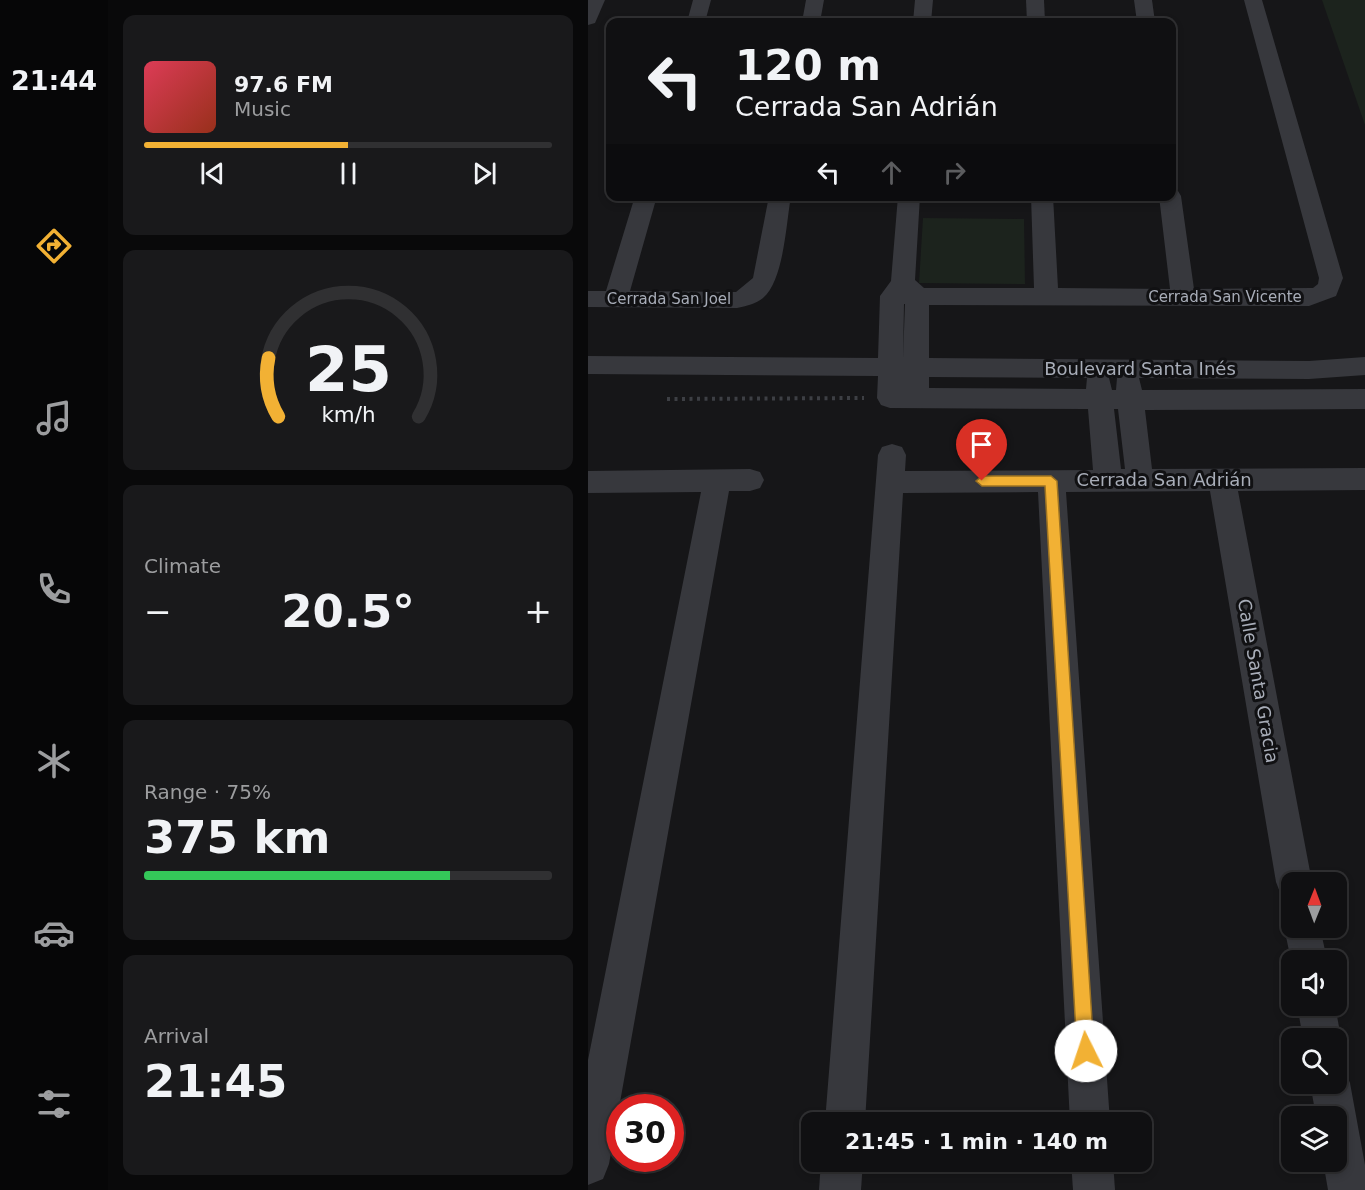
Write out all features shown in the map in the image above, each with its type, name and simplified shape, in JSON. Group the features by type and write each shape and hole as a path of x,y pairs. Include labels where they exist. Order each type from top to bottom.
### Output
{"street":[{"path":"588,18 596,0"},
{"path":"697,18 702,0"},
{"path":"813,18 815,0"},
{"path":"922,18 924,0"},
{"path":"1035,0 1036,18"},
{"path":"1143,0 1145,18"},
{"name":"Cerrada San Vicente","path":"904,291 1309,298 1326,292 1331,286 1253,0"},
{"path":"616,299 645,201"},
{"name":"Cerrada San Joel","path":"588,299 737,300 749,297 759,290 765,278 779,201"},
{"path":"890,398 903,369 909,201"},
{"path":"1042,201 1046,295"},
{"path":"1171,201 1183,297"},
{"name":"Boulevard Santa Inés","path":"588,365 903,369 1309,370 1365,366"},
{"path":"903,369 916,398"},
{"path":"1097,369 1108,480"},
{"path":"1126,369 1140,480"},
{"name":"Boulevard Santa Inés","path":"890,398 1130,401 1365,399"},
{"name":"Cerrada San Adrián","path":"846,1112 891,469 1051,481 1365,479"},
{"name":"Calle Santa Gracia","path":"1222,479 1292,872"},
{"path":"588,1164 717,480"},
{"path":"588,482 750,480"},
{"path":"1051,481 1089,1112"},
{"path":"840,1190 841,1172"},
{"path":"1093,1172 1094,1190"},
{"path":"1346,1172 1349,1190"}],"path":[{"path":"667,399 890,398"}],"shaded area":[{"path":"1322,0 1365,0 1365,125"},
{"path":"923,218 1024,219 1025,284 919,283"}],"route":[{"path":"982,481 1051,481 1086,1051"}]}
